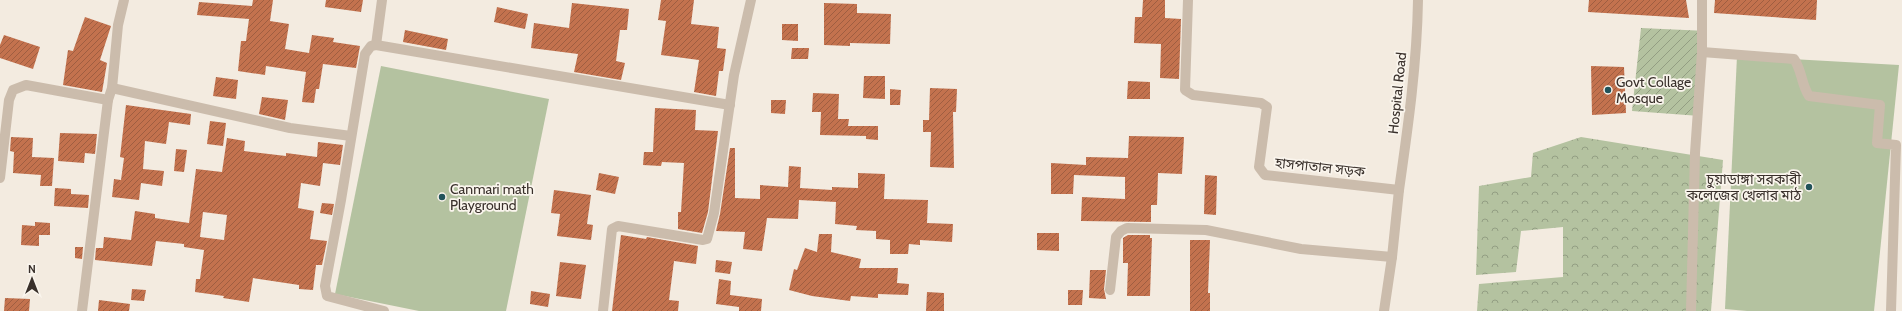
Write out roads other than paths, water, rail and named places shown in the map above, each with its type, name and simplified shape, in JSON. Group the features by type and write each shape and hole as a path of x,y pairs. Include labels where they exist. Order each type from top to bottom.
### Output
{"street":[{"path":"82,311 108,100 112,88 118,25 124,0"},
{"path":"376,45 382,0"},
{"path":"603,311 612,228 618,226 669,236 703,240 707,239 714,214 730,105 751,0"},
{"name":"হাসপাতাল সড়ক","path":"1188,0 1185,90 1193,95 1261,103 1266,107 1259,167 1265,175 1399,190"},
{"name":"Hospital Road","path":"1399,190 1417,43 1418,0"},
{"path":"1691,311 1695,153 1702,52 1702,0"},
{"path":"384,311 327,296 325,286 365,54 371,46 376,45 730,105"},
{"path":"1702,52 1794,59 1798,64 1803,88 1809,96 1880,105 1877,143 1896,144 1891,311"},
{"path":"0,178 9,100 13,90 26,85 108,100"},
{"path":"112,88 290,128 351,136"},
{"path":"1384,311 1392,257 1399,190"},
{"path":"1110,290 1116,238 1118,234 1127,228 1206,230 1301,249 1392,257"}],"place":[{"name":"Govt Collage Mosque","path":"1608,90"},
{"name":"চুয়াডাঙ্গা সরকারী কলেজের খেলার মাঠ","path":"1809,187"},
{"name":"Canmari math Playground","path":"442,197"}]}
